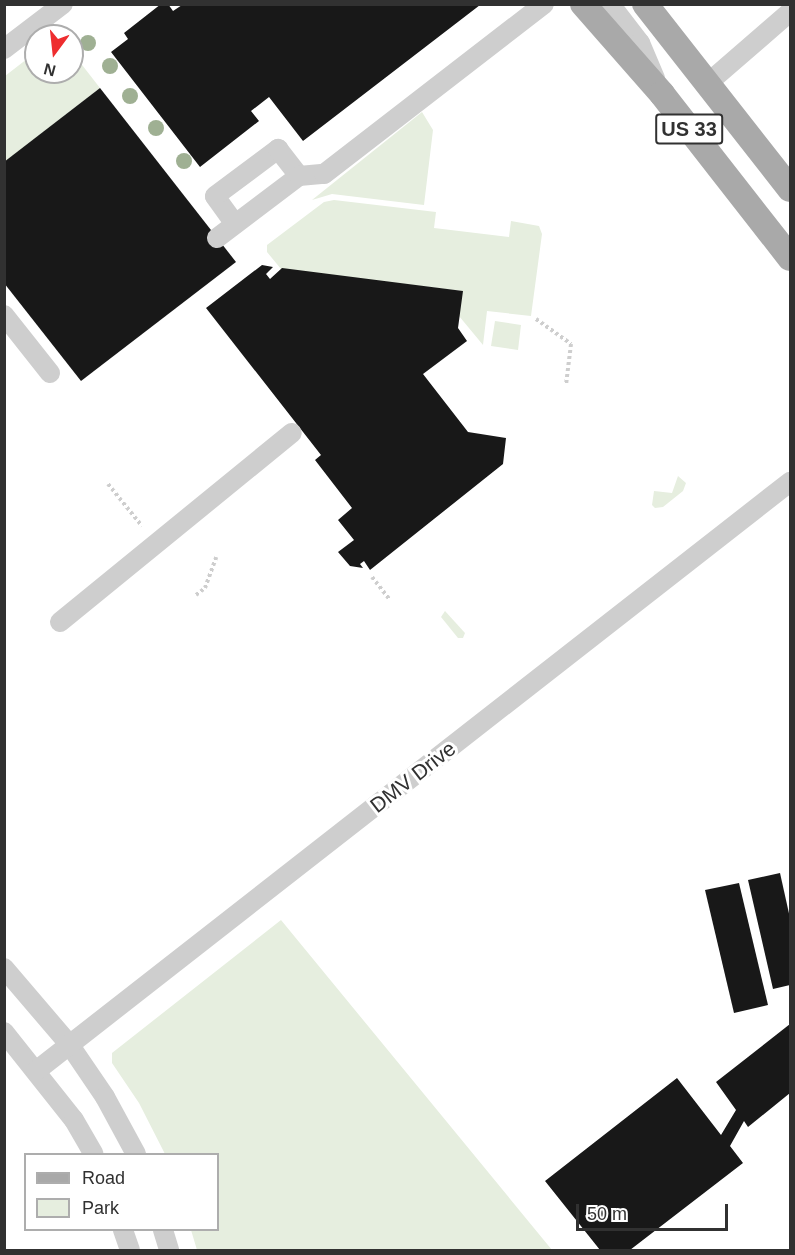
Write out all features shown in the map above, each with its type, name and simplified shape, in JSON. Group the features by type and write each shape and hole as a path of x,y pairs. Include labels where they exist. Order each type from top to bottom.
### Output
{"main road":[{"name":"US 33","path":"583,4 662,94 790,258"},
{"name":"US 33","path":"645,4 790,189"}],"street":[{"path":"4,49 63,4"},
{"path":"217,238 299,176 324,174 544,4"},
{"path":"610,4 639,43 662,94"},
{"path":"708,83 790,12"},
{"path":"235,224 215,196 278,149 299,176"},
{"path":"4,315 50,373"},
{"path":"60,622 292,433"},
{"name":"DMV Drive","path":"36,1071 790,482"},
{"path":"4,968 69,1044 105,1097 135,1153"},
{"path":"4,1032 74,1120 93,1153"},
{"path":"123,1231 130,1251"},
{"path":"163,1231 169,1251"}],"path":[{"path":"536,319 571,344 566,385"},
{"path":"108,484 142,526"},
{"path":"196,595 206,588 216,557"},
{"path":"372,577 390,600"}],"green space":[{"path":"24,61 24,84 84,84 84,67 100,88 5,162 5,76"},
{"path":"422,112 433,130 424,205 332,194 312,200"},
{"path":"334,200 436,212 434,228 509,237 511,221 539,226 542,234 531,316 487,311 483,345 459,316 462,291 281,269 267,252 267,245 324,202"},
{"path":"495,321 521,325 518,350 491,346"},
{"path":"678,476 686,483 683,491 663,507 655,508 652,505 654,491 672,493"},
{"path":"445,611 465,633 463,638 458,638 441,617"},
{"path":"281,920 552,1250 197,1250 191,1231 219,1231 219,1153 164,1153 139,1103 112,1063 112,1053"}],"building":[{"path":"161,4 168,4 173,11 182,5 480,5 303,141 269,97 251,111 259,121 200,167 111,52 128,39 124,33"},
{"path":"100,88 236,262 81,381 4,283 4,162"},
{"path":"262,265 273,267 266,274 270,279 282,268 463,291 458,328 467,341 423,374 468,432 506,438 503,464 370,570 364,561 360,564 363,568 350,566 338,552 354,540 338,520 352,508 315,460 321,455 206,308"},
{"path":"780,873 790,918 790,985 773,989 748,880"},
{"path":"739,883 768,1005 734,1013 705,890"},
{"path":"790,1024 790,1093 748,1127 744,1121 730,1146 743,1163 630,1250 600,1250 545,1181 677,1078 721,1135 736,1110 716,1082"}]}
